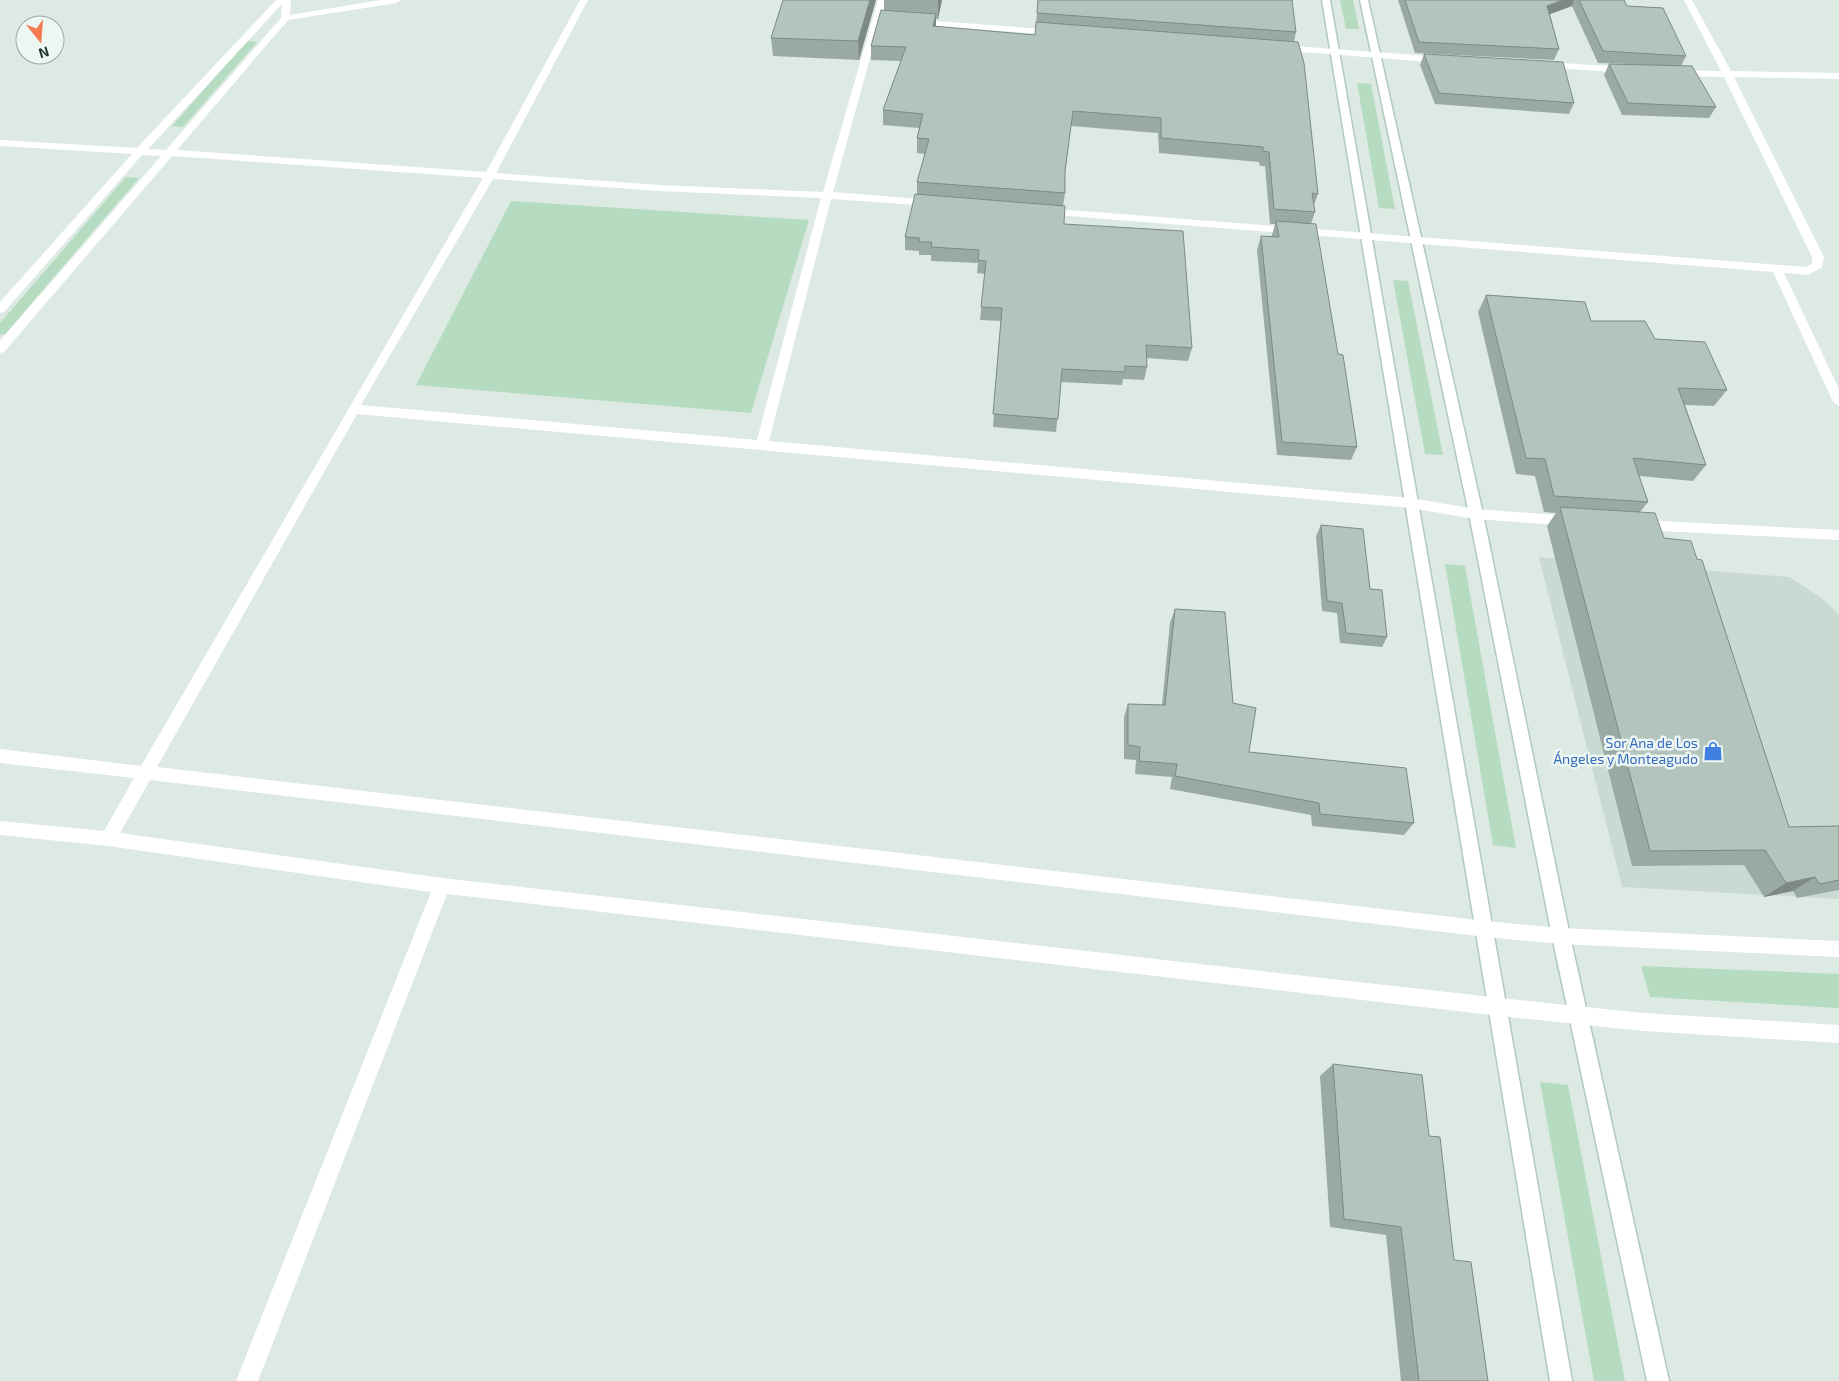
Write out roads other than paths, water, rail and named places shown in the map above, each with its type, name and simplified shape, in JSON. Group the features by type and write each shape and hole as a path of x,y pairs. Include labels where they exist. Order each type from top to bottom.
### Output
{"street":[{"path":"0,309 140,151 281,0"},
{"path":"0,349 285,18 287,0"},
{"path":"285,18 396,0"},
{"path":"108,839 145,771 353,409 490,175 584,0"},
{"path":"762,445 827,195 882,0"},
{"path":"1326,0 1410,503 1500,1007 1561,1381"},
{"path":"1364,0 1476,514 1561,936 1658,1381"},
{"path":"1033,211 1808,271 1818,265 1818,257 1728,75 1688,0"},
{"path":"877,19 1066,33"},
{"path":"1265,47 1453,60"},
{"path":"1530,64 1636,70"},
{"path":"1664,72 1728,75 1839,76"},
{"path":"0,144 169,152 659,188 827,195 944,204"},
{"path":"1777,269 1839,402"},
{"path":"353,409 1410,503 1476,514 1587,522"},
{"path":"1626,524 1839,535"},
{"path":"0,756 145,771 1486,929 1561,936 1839,949"},
{"path":"0,828 108,839 442,886 1500,1007 1643,1022 1839,1034"},
{"path":"247,1381 442,886"}],"place":[{"name":"Sor Ana de Los Ángeles y Monteagudo","path":"1713,751"}]}
